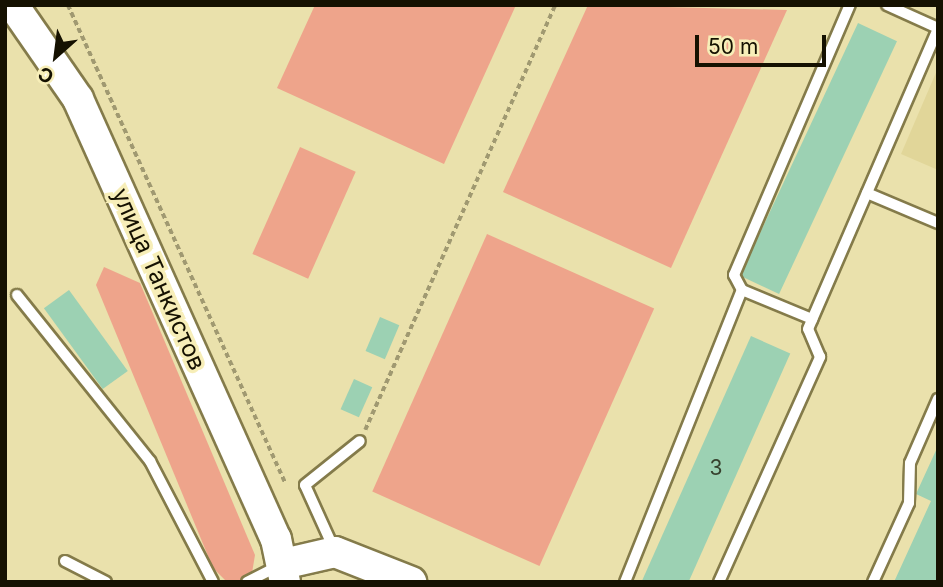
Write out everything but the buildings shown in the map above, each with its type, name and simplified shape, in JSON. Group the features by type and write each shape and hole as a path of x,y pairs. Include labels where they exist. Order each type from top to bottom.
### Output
{"street":[{"name":"улица Танкистов","path":"13,5 78,99 284,573"},
{"path":"284,573 335,552 411,582"}],"lane":[{"path":"812,319 742,290 734,275 850,5"},
{"path":"719,582 820,357 808,329 938,29 887,5"},
{"path":"867,193 938,223"},
{"path":"625,582 742,290"},
{"path":"18,295 150,461 213,582"},
{"path":"873,582 909,503 910,463 938,399"},
{"path":"335,552 305,485 360,441"},
{"path":"65,561 106,582"},
{"path":"247,582 284,573"}],"path":[{"path":"68,5 285,482"},
{"path":"360,441 555,5"}],"shaded area":[{"path":"315,5 516,5 444,164 277,88"},
{"path":"588,5 787,10 671,268 503,192"},
{"path":"938,68 938,170 901,154"},
{"path":"300,147 356,172 308,279 252,254"},
{"path":"487,234 654,308 539,566 372,492"},
{"path":"104,267 140,283 255,555 252,573 242,580 227,582 213,568 96,285"}]}
